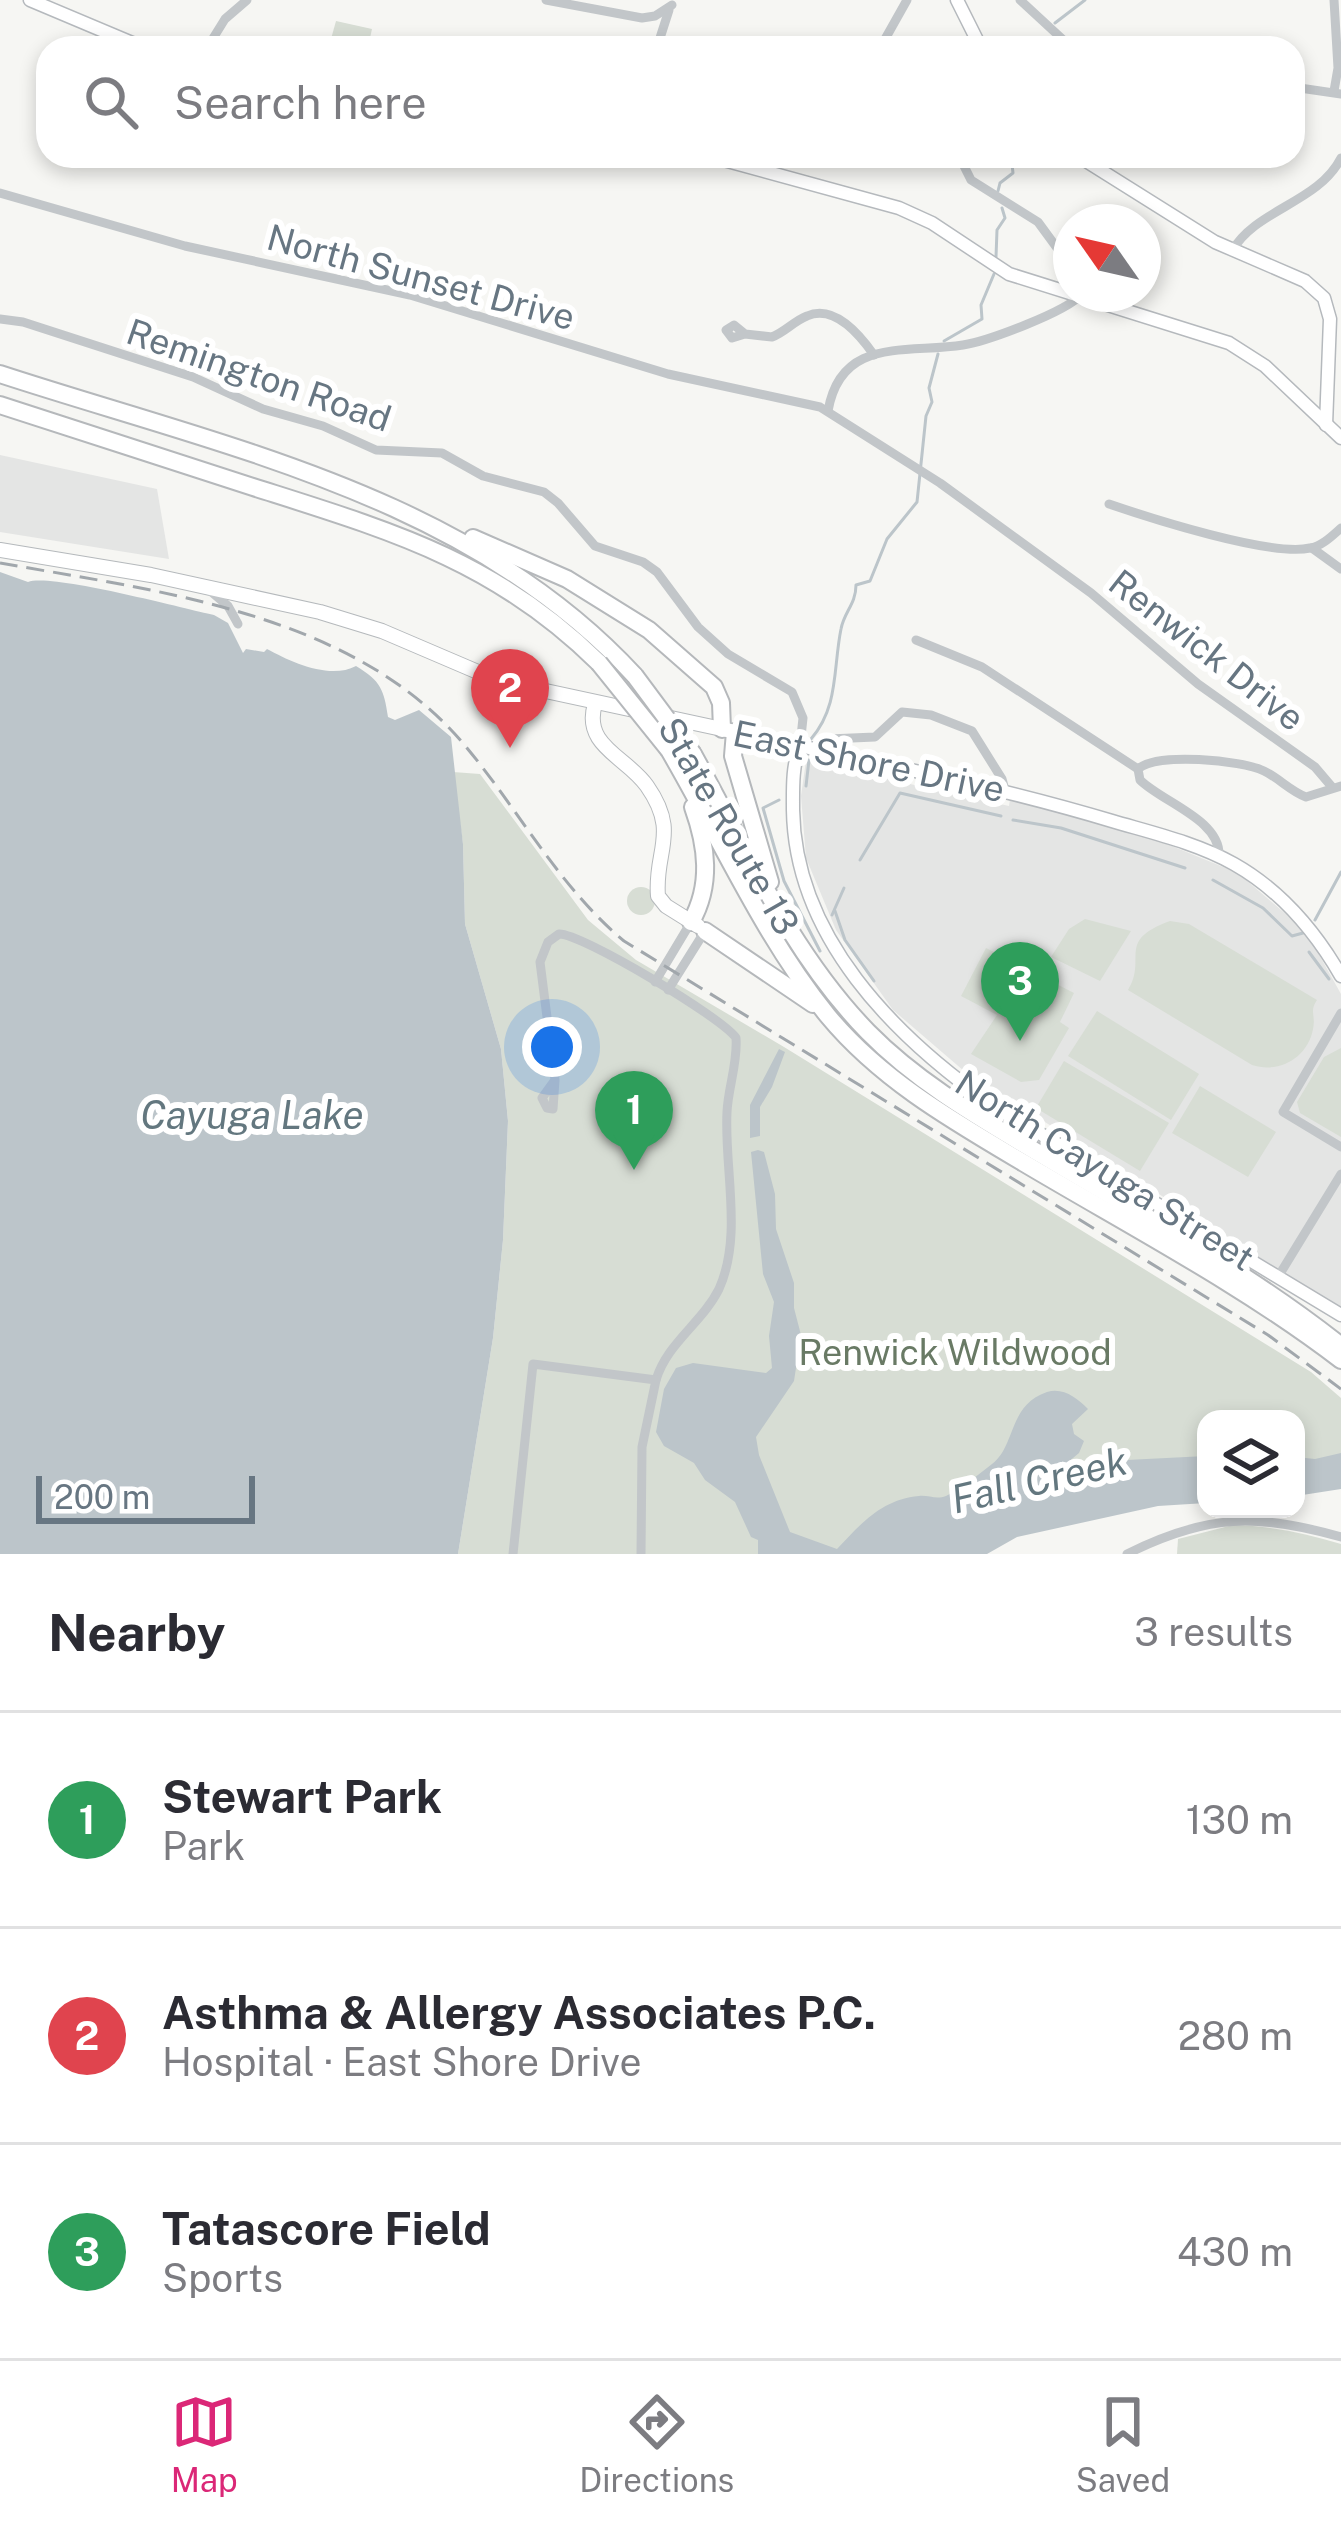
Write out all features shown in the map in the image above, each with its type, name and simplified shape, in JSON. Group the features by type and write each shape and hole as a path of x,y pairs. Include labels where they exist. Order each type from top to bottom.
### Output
{"highway":[{"name":"State Route 13","path":"0,374 279,462 398,508 527,580 601,639 635,676 777,944 829,1016 872,1060 931,1107 1264,1307 1341,1360"},
{"name":"State Route 13","path":"0,405 364,523 448,555 512,589 599,663 680,757 844,1006 913,1072 1267,1292 1341,1346"},
{"path":"398,508 567,579 626,613 714,687 782,917"},
{"path":"680,757 706,857 698,927 829,1016"}],"main road":[{"name":"East Shore Drive","path":"0,550 207,586 355,622 481,676 729,730"},
{"path":"595,704 596,736 641,777 661,812 665,842 658,882 662,902 698,927"}],"street":[{"path":"30,0 116,36"},
{"path":"214,36 247,0"},
{"path":"546,0 641,17 655,16 673,2"},
{"path":"887,36 907,0"},
{"path":"957,0 976,36"},
{"path":"1020,0 1059,36"},
{"path":"1305,89 1337,93 1334,0"},
{"path":"663,36 673,2"},
{"path":"641,17 655,26 659,36"},
{"path":"1232,251 1242,237 1337,175 1341,158"},
{"path":"754,168 899,208 932,223 1009,274 1053,287"},
{"path":"965,168 971,180 1038,222 1053,242"},
{"path":"1097,168 1232,251 1318,290 1327,303 1330,329 1326,426"},
{"name":"North Sunset Drive","path":"0,193 185,246 410,295 668,374 806,402 828,411"},
{"path":"828,411 840,376 874,355 972,344 1053,308"},
{"path":"1129,312 1242,350 1341,438"},
{"path":"745,334 777,336 803,317 820,313 848,325 874,355"},
{"name":"Remington Road","path":"0,319 23,322 193,377 376,450 442,453 483,476 544,492 595,546 643,562 657,572 716,645 792,692 802,718 800,746"},
{"name":"Renwick Drive","path":"828,411 929,476 1111,609 1198,684 1337,786 1306,797 1269,773 1246,765 1152,760 1138,769"},
{"path":"1109,504 1172,525 1259,544 1312,548 1341,569"},
{"path":"1312,548 1336,532"},
{"path":"1332,560 1336,532"},
{"path":"207,586 228,606 238,624"},
{"path":"916,640 982,667 1138,769 1144,785 1215,837 1219,856"},
{"path":"820,751 829,739 866,740 902,712 918,712 972,731 1005,790"},
{"name":"East Shore Drive","path":"729,730 1005,790 1219,856 1293,910 1341,976"},
{"name":"North Cayuga Street","path":"800,746 793,794 800,868 817,914 858,982 884,1012 930,1058 991,1104 1341,1315"},
{"path":"655,982 698,927"},
{"path":"668,990 698,927"},
{"path":"555,1080 540,962 548,942 563,934 655,982 734,1034 737,1049 727,1106 730,1202 725,1271 713,1298 669,1352 656,1380 641,1447 641,1554"},
{"path":"1341,1013 1282,1112 1341,1148"},
{"path":"1278,1277 1341,1174"},
{"path":"513,1554 532,1364 656,1380"},
{"path":"1127,1554 1174,1534 1243,1519 1277,1520 1341,1537"}],"shaded area":[{"path":"0,455 157,489 169,559 0,532"},
{"path":"815,758 829,766 1009,806 1010,799 1019,800 1162,842 1238,873 1294,921 1312,942 1341,994 1341,1309 964,1071 893,1010 836,930 806,858 801,796 806,761"}],"green space":[{"path":"336,21 372,29 370,36 332,36"},
{"name":"Renwick Wildwood","path":"453,772 480,774 588,920 636,960 1311,1372 1341,1398 1341,1473 1305,1475 1305,1410 1197,1410 1197,1479 889,1554 458,1554 493,1338 508,1121 501,1049 465,924 463,844"},
{"path":"641,887 651,891 655,901 651,911 641,915 631,911 627,901 631,891"},
{"path":"1085,919 1131,931 1100,981 1051,957 1069,929"},
{"path":"1170,921 1189,924 1317,1000 1310,1039 1299,1055 1273,1067 1252,1065 1128,990 1138,943 1153,928"},
{"path":"986,948 1074,993 1060,1022 1069,1028 1039,1080 1021,1082 971,1054 997,1015 961,996"},
{"path":"1097,1011 1199,1074 1171,1120 1068,1056"},
{"path":"1341,1048 1341,1137 1300,1113 1297,1102 1324,1057"},
{"path":"1064,1061 1169,1123 1140,1171 1036,1108"},
{"path":"1200,1086 1276,1132 1248,1177 1172,1133"},
{"path":"1233,1525 1328,1540 1341,1544 1341,1554 1177,1554 1178,1539"}],"water":[{"name":"Cayuga Lake","path":"0,572 28,582 88,587 214,615 228,623 243,653 267,649 323,670 356,666 380,687 388,717 395,720 419,710 451,737 463,844 465,924 501,1049 508,1121 493,1338 458,1554 0,1554"},
{"path":"779,1049 785,1052 760,1107 760,1136 750,1138 750,1105"},
{"name":"Fall Creek","path":"751,1152 764,1152 801,1335 794,1381 756,1437 790,1532 837,1549 893,1502 952,1493 1000,1456 1025,1406 1053,1391 1069,1394 1088,1409 1072,1424 1074,1434 1084,1441 1067,1463 1197,1456 1197,1504 1158,1506 1017,1537 987,1554 758,1554 758,1540 751,1537 735,1502 705,1480 694,1463 664,1446 656,1432 664,1389 676,1368 693,1363 766,1373 772,1368 769,1336 774,1302 763,1274"},
{"path":"1341,1453 1341,1489 1305,1495 1305,1458"}],"waterway":[{"path":"1055,23 1085,0"},
{"path":"998,191 1012,168"},
{"path":"996,257 997,230 1005,218 1002,208"},
{"path":"944,341 982,319 981,305 994,274"},
{"path":"811,739 831,700 841,629 856,585 870,581 887,539 917,502 926,416 932,402 929,388 938,354"},
{"path":"806,786 809,760"},
{"path":"860,860 900,793 1001,816"},
{"path":"779,800 763,808 784,881 820,951"},
{"path":"1013,820 1061,828 1185,868"},
{"path":"1315,920 1341,872"},
{"path":"1213,880 1263,908 1292,936 1303,933"},
{"path":"832,915 844,888"},
{"path":"835,911 845,940 874,981"},
{"path":"1309,952 1329,979"}],"railway":[{"path":"0,563 186,598 249,615 309,636 365,664 417,698 462,742 578,896 624,941 1268,1335 1341,1389"}],"place":[{"name":"Asthma & Allergy Associates P.C.","path":"510,748"},
{"name":"Tatascore Field","path":"1020,1041"},
{"name":"Stewart Park","path":"634,1170"}]}
